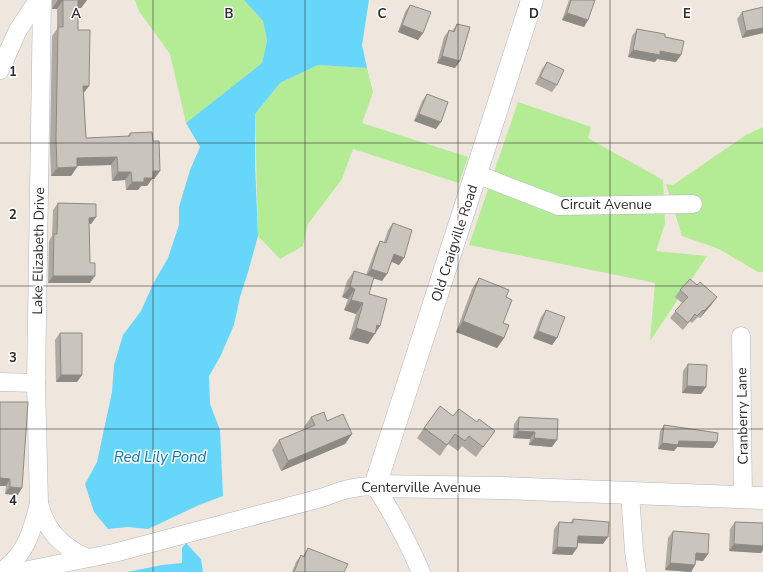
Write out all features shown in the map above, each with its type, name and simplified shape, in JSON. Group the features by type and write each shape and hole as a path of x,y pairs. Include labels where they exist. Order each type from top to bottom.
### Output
{"street":[{"path":"1,65 18,30 38,0"},
{"name":"Lake Elizabeth Drive","path":"1,572 17,558 29,538 39,503 36,383 42,0"},
{"name":"Old Craigville Road","path":"375,486 532,0"},
{"name":"Circuit Avenue","path":"476,174 559,206 693,204"},
{"name":"Cranberry Lane","path":"741,336 753,498"},
{"path":"0,382 36,383"},
{"path":"375,486 408,542 421,572"},
{"name":"Centerville Avenue","path":"18,572 114,553 321,498 351,487 501,488 753,498"},
{"path":"630,493 637,572"},
{"name":"Lake Elizabeth Drive","path":"39,503 44,519 55,536 69,549 87,558"}],"green space":[{"path":"135,0 244,0 263,21 267,41 262,63 186,123 170,54 139,11"},
{"path":"318,65 367,68 373,92 362,123 468,157 459,183 353,149 342,179 308,224 303,246 280,259 258,236 255,114 280,83"},
{"path":"518,102 591,127 588,138 663,180 665,223 656,251 707,256 650,341 655,283 469,245"},
{"path":"763,127 763,272 758,272 719,249 682,236 666,184 673,185 746,135"}],"water":[{"name":"Red Lily Pond","path":"244,0 369,0 362,45 367,68 318,65 280,83 255,114 255,163 258,236 240,297 234,325 220,357 209,376 210,404 220,430 223,496 199,505 148,529 128,527 108,529 94,512 85,484 97,462 112,392 114,365 123,335 141,311 154,282 168,258 179,225 179,207 190,170 200,147 186,123 262,63 267,41 263,21"},
{"path":"186,543 201,559 203,572 127,572 162,565 182,563 182,548"}],"building":[{"path":"63,0 78,0 78,30 90,30 89,86 83,86 86,138 130,136 130,133 152,132 153,141 159,141 160,171 153,171 153,178 144,178 144,182 132,182 131,172 118,172 117,157 77,158 77,167 57,168 56,139 58,27 63,27"},
{"path":"571,0 595,0 588,20 567,13"},
{"path":"410,5 431,12 423,33 402,25"},
{"path":"763,7 763,28 746,31 742,12"},
{"path":"457,24 470,27 460,61 442,56 449,30 454,32"},
{"path":"637,29 665,34 665,37 684,41 681,55 660,51 660,55 633,50"},
{"path":"547,62 564,70 557,85 540,77"},
{"path":"427,94 448,102 441,122 419,114"},
{"path":"58,203 96,204 96,217 89,218 90,263 95,263 95,276 53,276 54,234 57,234"},
{"path":"393,223 412,230 404,258 394,254 387,274 371,269 380,241 386,243"},
{"path":"354,271 374,277 369,294 387,299 380,326 377,325 375,334 356,328 363,303 351,300 355,289 350,287"},
{"path":"479,278 509,290 506,297 512,300 503,323 509,325 504,338 463,321"},
{"path":"690,279 697,285 700,282 717,297 704,311 703,310 697,316 695,314 688,323 675,311 688,297 680,290"},
{"path":"546,310 565,317 557,338 538,331"},
{"path":"60,333 82,333 82,375 61,375"},
{"path":"688,364 707,365 706,387 687,386"},
{"path":"0,402 28,402 22,488 10,487 10,479 0,478"},
{"path":"440,406 453,416 459,409 477,422 479,419 495,431 483,447 469,436 465,441 455,434 447,445 424,428"},
{"path":"324,412 327,421 343,414 352,434 288,461 279,440 315,425 311,417"},
{"path":"519,417 558,419 557,440 534,438 535,432 518,431"},
{"path":"664,425 718,433 717,442 679,441 678,445 662,443"},
{"path":"573,519 609,522 608,537 578,536 577,548 557,547 559,522 573,523"},
{"path":"735,522 763,523 763,546 734,544"},
{"path":"673,531 709,534 708,554 696,553 695,565 670,563"},
{"path":"308,548 348,564 344,572 294,572 301,555 304,557"}]}
